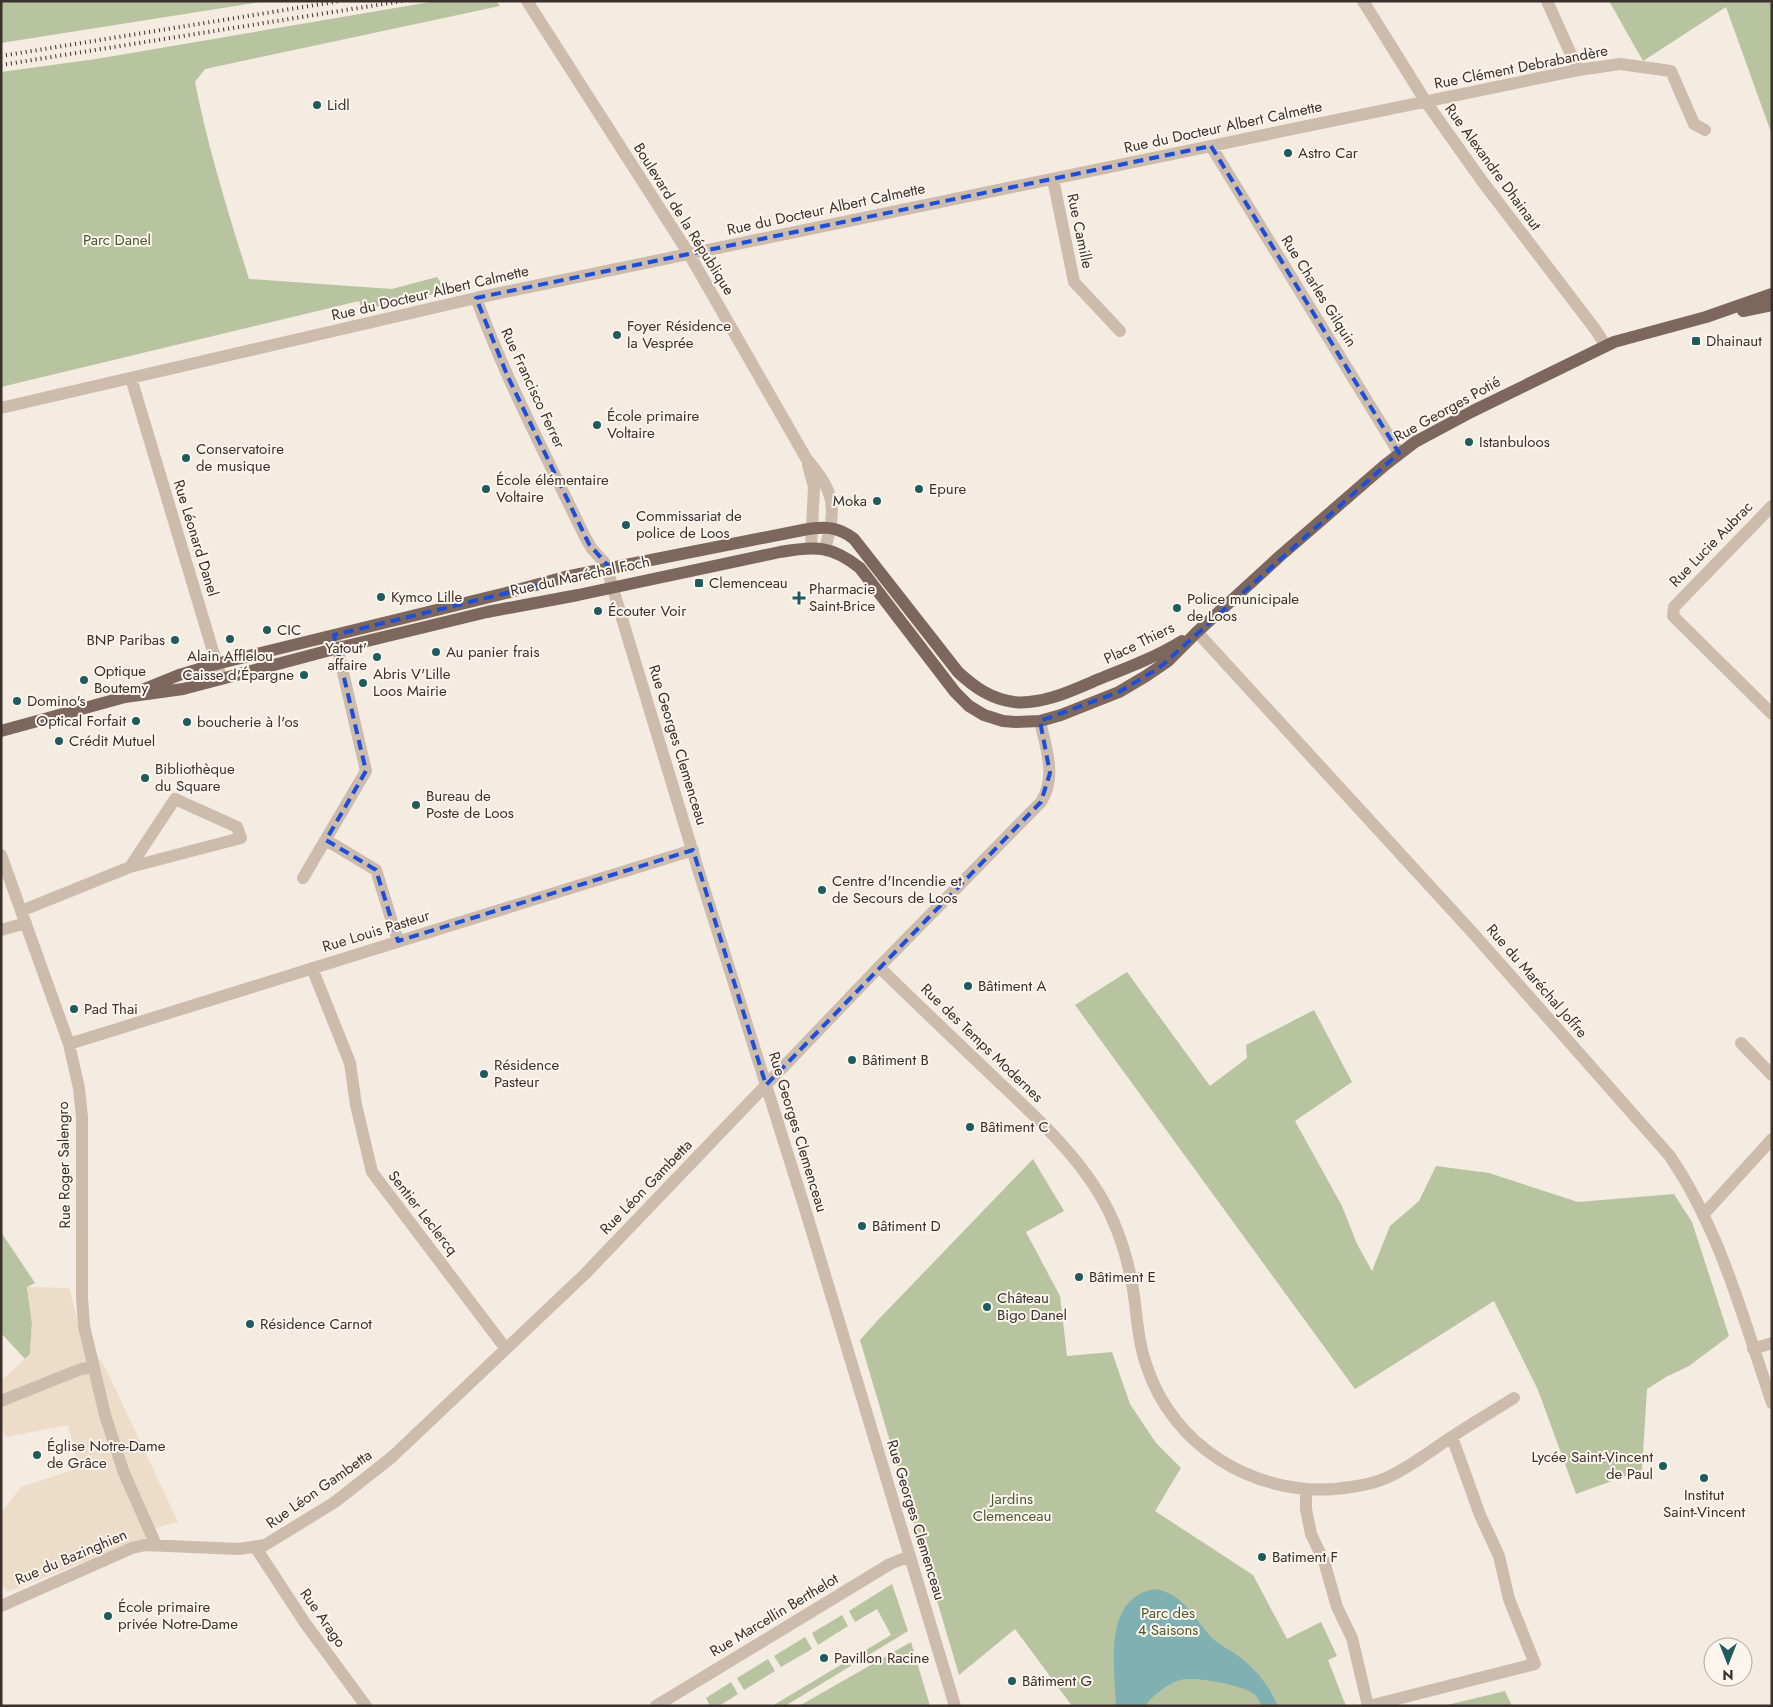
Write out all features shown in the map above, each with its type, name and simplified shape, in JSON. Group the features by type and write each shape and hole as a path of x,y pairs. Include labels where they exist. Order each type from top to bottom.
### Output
{"main road":[{"name":"Rue Georges Potié","path":"1706,317 1772,294"},
{"name":"Rue Georges Potié","path":"1197,632 1399,453 1416,442 1473,411 1606,346 1637,335 1706,317 1772,305"},
{"name":"Rue du Maréchal Foch","path":"1,731 124,697 172,677 216,664 565,577 810,528 831,527 854,538 950,662 971,684"},
{"name":"Rue du Maréchal Foch","path":"124,697 172,692 338,648 486,612 780,552 811,548 825,549 848,559 860,568 954,692 976,710"},
{"name":"Place Thiers","path":"971,684 987,694 1005,700 1022,702 1044,699 1073,690 1146,660 1197,632"},
{"name":"Place Thiers","path":"976,710 984,715 1003,721 1015,722 1040,721 1061,715 1103,699 1134,684 1168,661 1197,632"}],"street":[{"name":"Boulevard de la République","path":"527,1 689,254 806,458 820,476 832,498 831,527 825,549"},
{"name":"Rue Alexandre Dhainaut","path":"1363,1 1426,102 1467,161 1606,346"},
{"path":"1547,1 1578,70"},
{"name":"Rue Clément Debrabandère","path":"1426,102 1578,70 1620,64 1671,71 1694,124 1705,130"},
{"name":"Rue du Docteur Albert Calmette","path":"1,408 476,298 1426,102"},
{"name":"Rue Charles Gilquin","path":"1211,146 1399,453"},
{"name":"Rue Camille","path":"1053,179 1074,282 1120,331"},
{"name":"Rue Francisco Ferrer","path":"476,298 508,377 585,537 608,569"},
{"name":"Rue Léonard Danel","path":"131,378 221,678"},
{"name":"Boulevard de la République","path":"806,458 814,487 814,504 810,528 811,548"},
{"name":"Rue Lucie Aubrac","path":"1772,506 1674,607 1673,616 1772,714"},
{"name":"Rue Georges Clemenceau","path":"608,569 910,1556 954,1706"},
{"name":"Rue du Maréchal Joffre","path":"1197,632 1415,868 1660,1145 1677,1168 1703,1214 1724,1262 1772,1402"},
{"path":"302,878 366,771 334,635"},
{"name":"Rue Léon Gambetta","path":"156,1544 239,1549 256,1548 273,1541 335,1502 392,1457 585,1274 879,967 1041,802 1048,788 1050,773 1040,721"},
{"path":"1,930 24,917 130,867 241,838 237,826 175,799 130,867"},
{"path":"326,840 376,870 398,941"},
{"name":"Rue Louis Pasteur","path":"69,1044 693,850"},
{"name":"Rue Roger Salengro","path":"1,855 69,1044 79,1088 82,1117 82,1298 84,1326 112,1438 124,1473 156,1544"},
{"name":"Rue des Temps Modernes","path":"879,967 1051,1133 1078,1163 1091,1181 1109,1212 1124,1250 1132,1284 1140,1340 1147,1368 1158,1394 1175,1420 1198,1444 1210,1453 1248,1476 1277,1485 1306,1489 1346,1488 1384,1479 1408,1467 1514,1398"},
{"name":"Sentier Leclercq","path":"312,968 348,1055 356,1105 370,1167 375,1178 410,1221 506,1349"},
{"path":"1741,1043 1772,1075"},
{"path":"1703,1214 1772,1139"},
{"path":"1753,1349 1772,1343"},
{"path":"1,1401 81,1369 94,1367"},
{"path":"1306,1489 1306,1509 1311,1534 1324,1561 1337,1607 1352,1638 1368,1706 1535,1664 1509,1599 1499,1556 1480,1515 1452,1437"},
{"name":"Rue du Bazinghien","path":"1,1606 132,1548 145,1544 156,1544"},
{"name":"Rue Arago","path":"256,1548 305,1623 366,1706"},
{"name":"Rue Marcellin Berthelot","path":"656,1706 890,1564 910,1556"}],"highlighted area":[{"path":"1211,146 1399,453 1159,668 1119,692 1040,721 1050,773 1041,802 766,1085 693,850 398,941 376,870 326,840 366,771 334,635 610,568 589,544 508,377 476,298"}],"green space":[{"path":"1,1 267,1 1,43"},
{"name":"Parc Danel","path":"436,1 496,1 500,6 205,69 195,82 213,157 249,279 392,289 437,277 447,291 362,310 359,301 1,387 1,72 96,59"},
{"path":"1609,1 1772,1 1772,135 1726,7 1643,61"},
{"path":"1127,972 1210,1086 1247,1058 1246,1045 1314,1010 1352,1082 1295,1121 1342,1206 1357,1244 1372,1271 1390,1226 1419,1201 1436,1166 1489,1173 1578,1202 1674,1194 1692,1222 1729,1336 1689,1366 1647,1389 1642,1470 1576,1494 1538,1390 1494,1301 1355,1389 1075,1005"},
{"path":"1033,1159 1064,1211 1026,1232 1060,1296 1067,1356 1112,1352 1130,1404 1156,1443 1181,1468 1155,1511 1253,1575 1287,1639 1321,1622 1337,1656 1328,1660 1346,1706 1072,1706 1015,1629 959,1675 860,1340"},
{"path":"1,1232 35,1283 27,1287 32,1323 30,1354 25,1359 1,1333"},
{"path":"892,1584 908,1631 785,1706 772,1706 891,1635 877,1609 855,1622 849,1611"},
{"path":"842,1615 848,1626 818,1645 812,1633"},
{"path":"805,1637 812,1649 781,1667 774,1656"},
{"path":"911,1642 930,1706 799,1706"},
{"path":"768,1659 775,1671 744,1690 737,1678"},
{"path":"731,1682 738,1694 719,1706 710,1706 706,1698"},
{"path":"1505,1691 1512,1706 1443,1706"}],"shaded area":[{"path":"27,1287 69,1288 79,1326 107,1371 178,1522 154,1528 159,1540 141,1540 7,1592 1,1582 1,1513 21,1487 79,1468 68,1425 6,1437 1,1425 1,1381 30,1354 32,1323"}],"water":[{"path":"1154,1589 1164,1591 1180,1600 1211,1637 1250,1666 1266,1684 1278,1706 1262,1706 1253,1693 1238,1687 1206,1680 1187,1679 1165,1687 1145,1706 1116,1706 1114,1655 1115,1637 1119,1620 1126,1606 1137,1595"}],"railway":[{"path":"1,56 340,1"},
{"path":"1,65 402,1"}],"place":[{"name":"Lidl","path":"317,105"},
{"name":"Astro Car","path":"1288,153"},
{"name":"Foyer Résidence la Vesprée","path":"617,335"},
{"name":"Dhainaut","path":"1696,341"},
{"name":"École primaire Voltaire","path":"597,425"},
{"name":"Istanbuloos","path":"1469,442"},
{"name":"Conservatoire de musique","path":"186,458"},
{"name":"École élémentaire Voltaire","path":"486,489"},
{"name":"Epure","path":"919,489"},
{"name":"Moka","path":"877,501"},
{"name":"Commissariat de police de Loos","path":"626,525"},
{"name":"Clemenceau","path":"699,583"},
{"name":"Kymco Lille","path":"381,597"},
{"name":"Pharmacie Saint-Brice","path":"799,598"},
{"name":"Police municipale de Loos","path":"1177,608"},
{"name":"Écouter Voir","path":"598,611"},
{"name":"CIC","path":"267,630"},
{"name":"Alain Afflelou","path":"230,639"},
{"name":"BNP Paribas","path":"175,640"},
{"name":"Au panier frais","path":"436,652"},
{"name":"Yatout' affaire","path":"377,657"},
{"name":"Caisse d'Épargne","path":"304,675"},
{"name":"Optique Boutemy","path":"84,680"},
{"name":"Abris V'Lille Loos Mairie","path":"363,683"},
{"name":"Domino's","path":"17,701"},
{"name":"Optical Forfait","path":"136,721"},
{"name":"boucherie à l'os","path":"187,722"},
{"name":"Crédit Mutuel","path":"59,741"},
{"name":"Bibliothèque du Square","path":"145,778"},
{"name":"Bureau de Poste de Loos","path":"416,805"},
{"name":"Centre d'Incendie et de Secours de Loos","path":"822,890"},
{"name":"Bâtiment A","path":"968,986"},
{"name":"Pad Thai","path":"74,1009"},
{"name":"Bâtiment B","path":"852,1060"},
{"name":"Résidence Pasteur","path":"484,1074"},
{"name":"Bâtiment C","path":"970,1127"},
{"name":"Bâtiment D","path":"862,1226"},
{"name":"Bâtiment E","path":"1079,1277"},
{"name":"Château Bigo Danel","path":"987,1307"},
{"name":"Résidence Carnot","path":"250,1324"},
{"name":"Église Notre-Dame de Grâce","path":"37,1455"},
{"name":"Lycée Saint-Vincent de Paul","path":"1663,1466"},
{"name":"Institut Saint-Vincent","path":"1704,1478"},
{"name":"Batiment F","path":"1262,1557"},
{"name":"École primaire privée Notre-Dame","path":"108,1616"},
{"name":"Pavillon Racine","path":"824,1658"},
{"name":"Bâtiment G","path":"1012,1681"}],"park label":[{"name":"Jardins Clemenceau","path":"1012,1508"},
{"name":"Parc des 4 Saisons","path":"1168,1622"}]}
